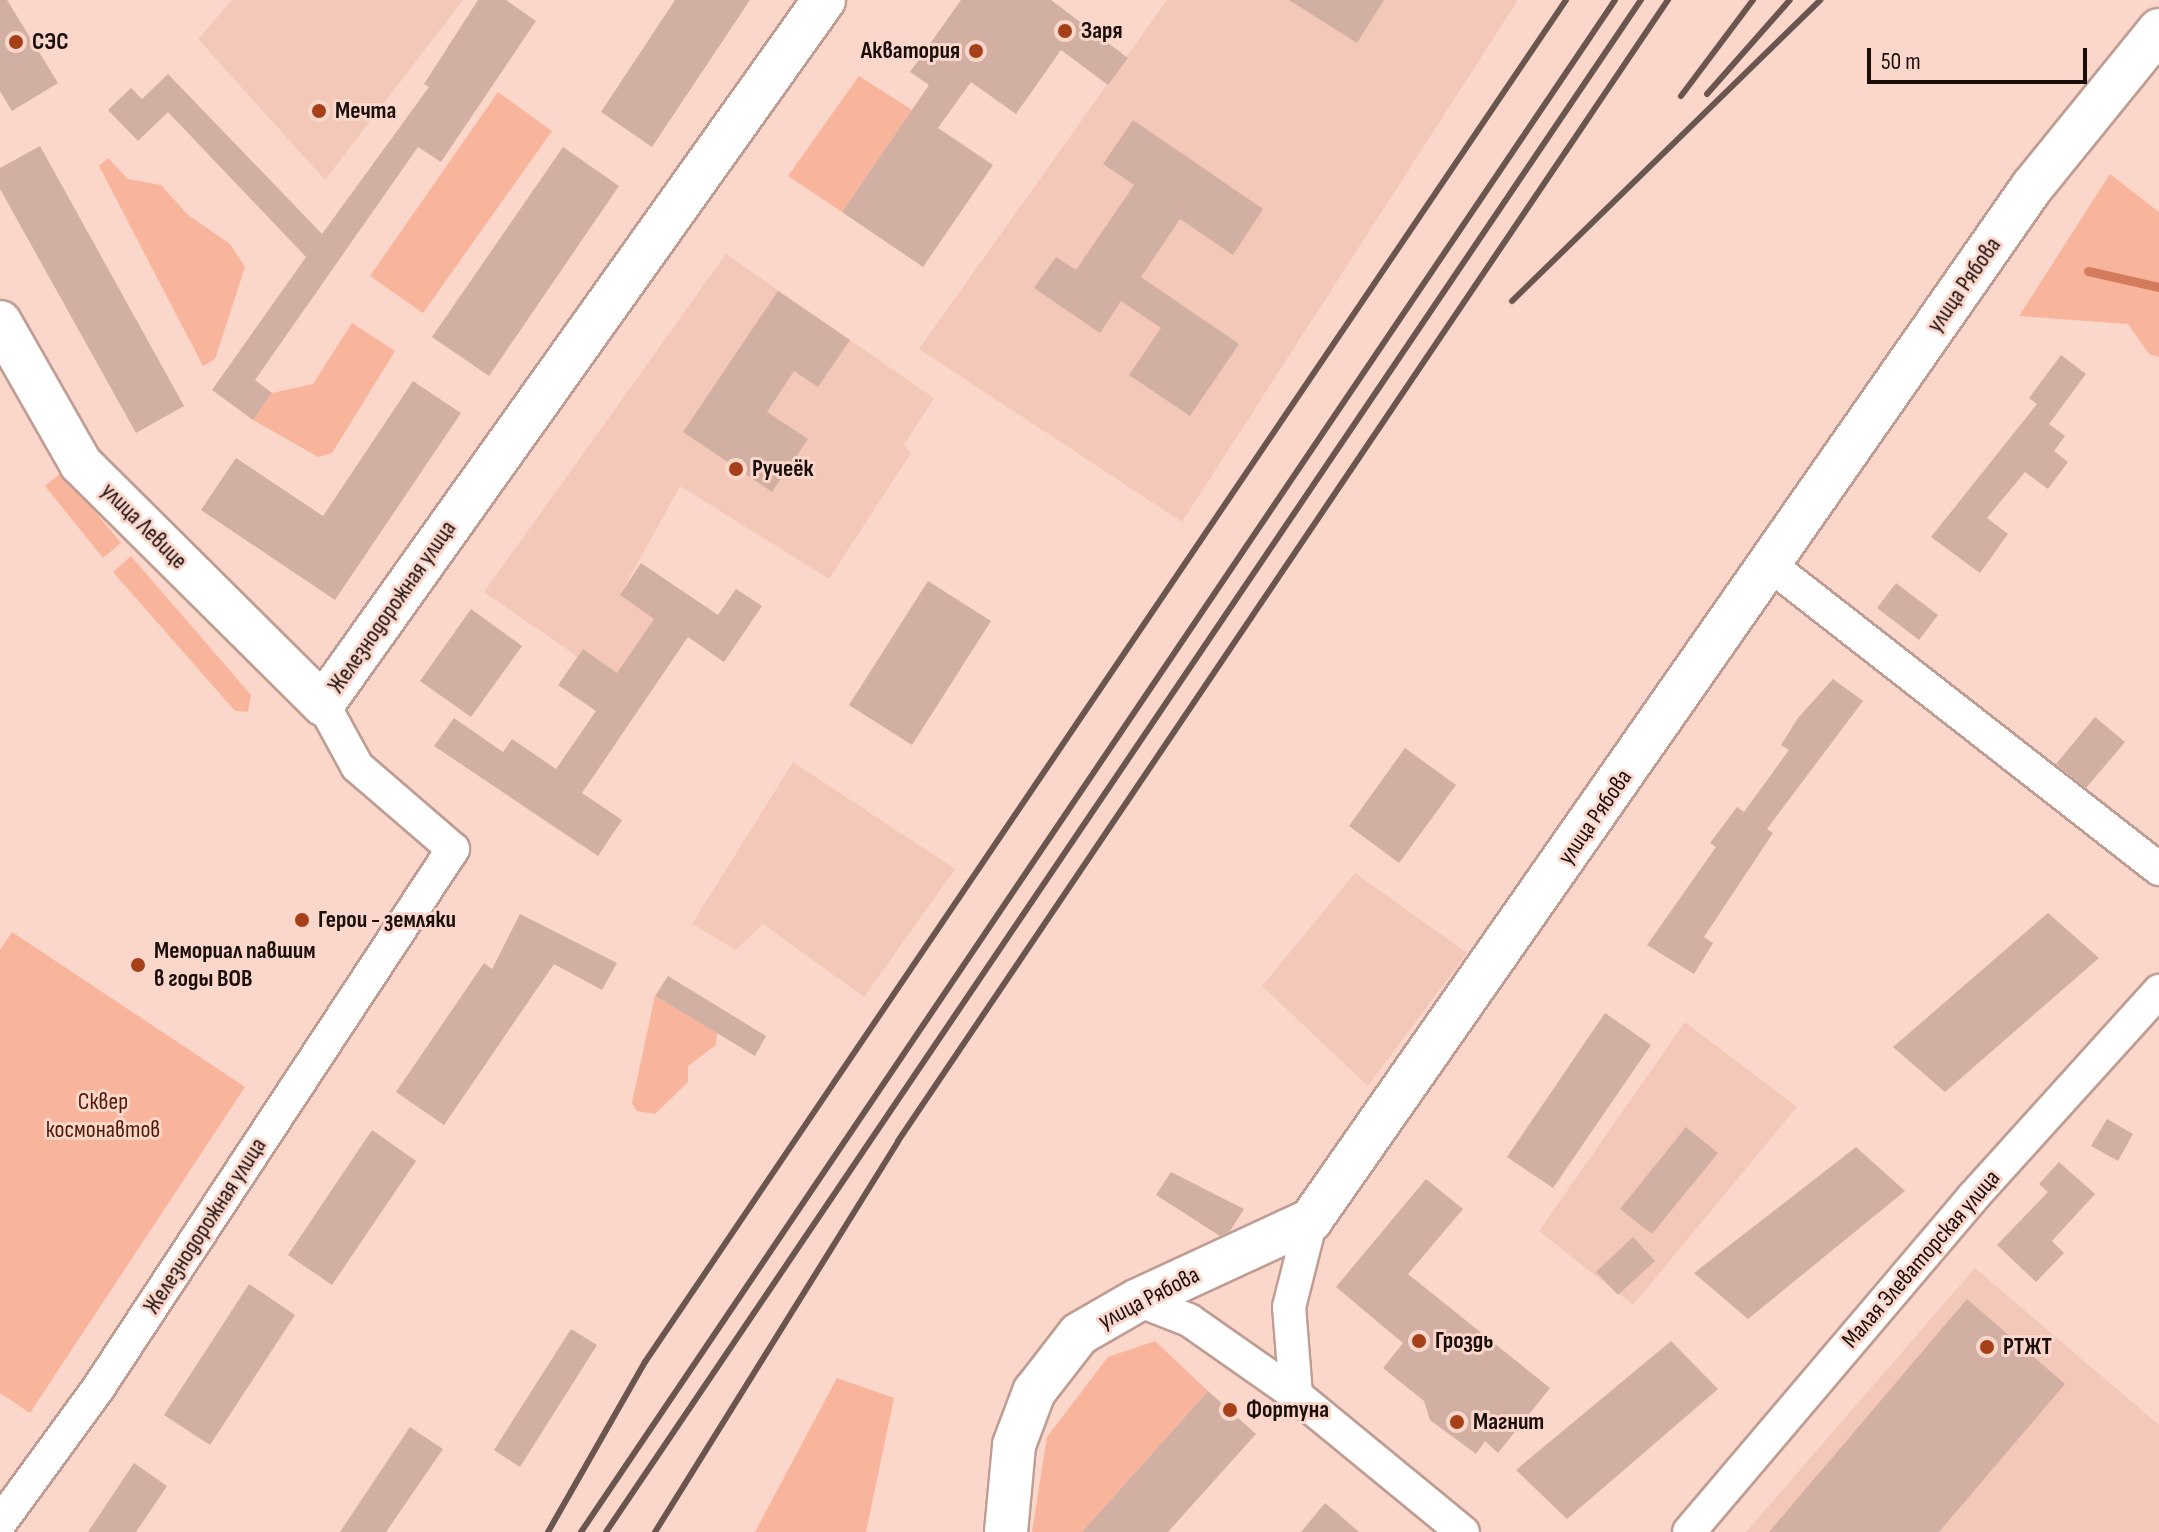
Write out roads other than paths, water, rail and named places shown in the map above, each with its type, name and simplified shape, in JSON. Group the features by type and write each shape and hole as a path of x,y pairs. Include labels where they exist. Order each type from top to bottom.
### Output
{"street":[{"name":"Железнодорожная улица","path":"0,1523 99,1387 453,849 357,766 323,704 824,0"},
{"name":"улица Рябова","path":"1006,1532 1014,1445 1034,1392 1079,1334 1138,1300 1311,1220 2032,187 2159,30"},
{"name":"улица Левице","path":"0,322 81,464 323,704"},
{"path":"1770,565 2159,869"},
{"name":"Малая Элеваторская улица","path":"1689,1532 1973,1197 2159,991"},
{"path":"1296,1395 1289,1307 1311,1220"},
{"path":"1138,1300 1189,1320 1296,1395 1463,1532"}],"waterway":[{"path":"2088,271 2159,287"}],"railway":[{"path":"548,1532 645,1362 1566,0"},
{"path":"581,1532 1615,0"},
{"path":"606,1532 1641,0"},
{"path":"655,1532 898,1141 1668,0"},
{"path":"1681,96 1753,0"},
{"path":"1707,94 1790,0"},
{"path":"1512,301 1820,0"}],"place":[{"name":"Заря","path":"1065,31"},
{"name":"СЭС","path":"16,42"},
{"name":"Акватория","path":"976,51"},
{"name":"Мечта","path":"319,111"},
{"name":"Ручеёк","path":"736,469"},
{"name":"Герои - земляки","path":"302,920"},
{"name":"Мемориал павшим в годы ВОВ","path":"138,965"},
{"name":"Гроздь","path":"1419,1341"},
{"name":"РТЖТ","path":"1987,1347"},
{"name":"Фортуна","path":"1230,1410"},
{"name":"Магнит","path":"1457,1422"}],"park label":[{"name":"Сквер космонавтов","path":"103,1116"}]}
